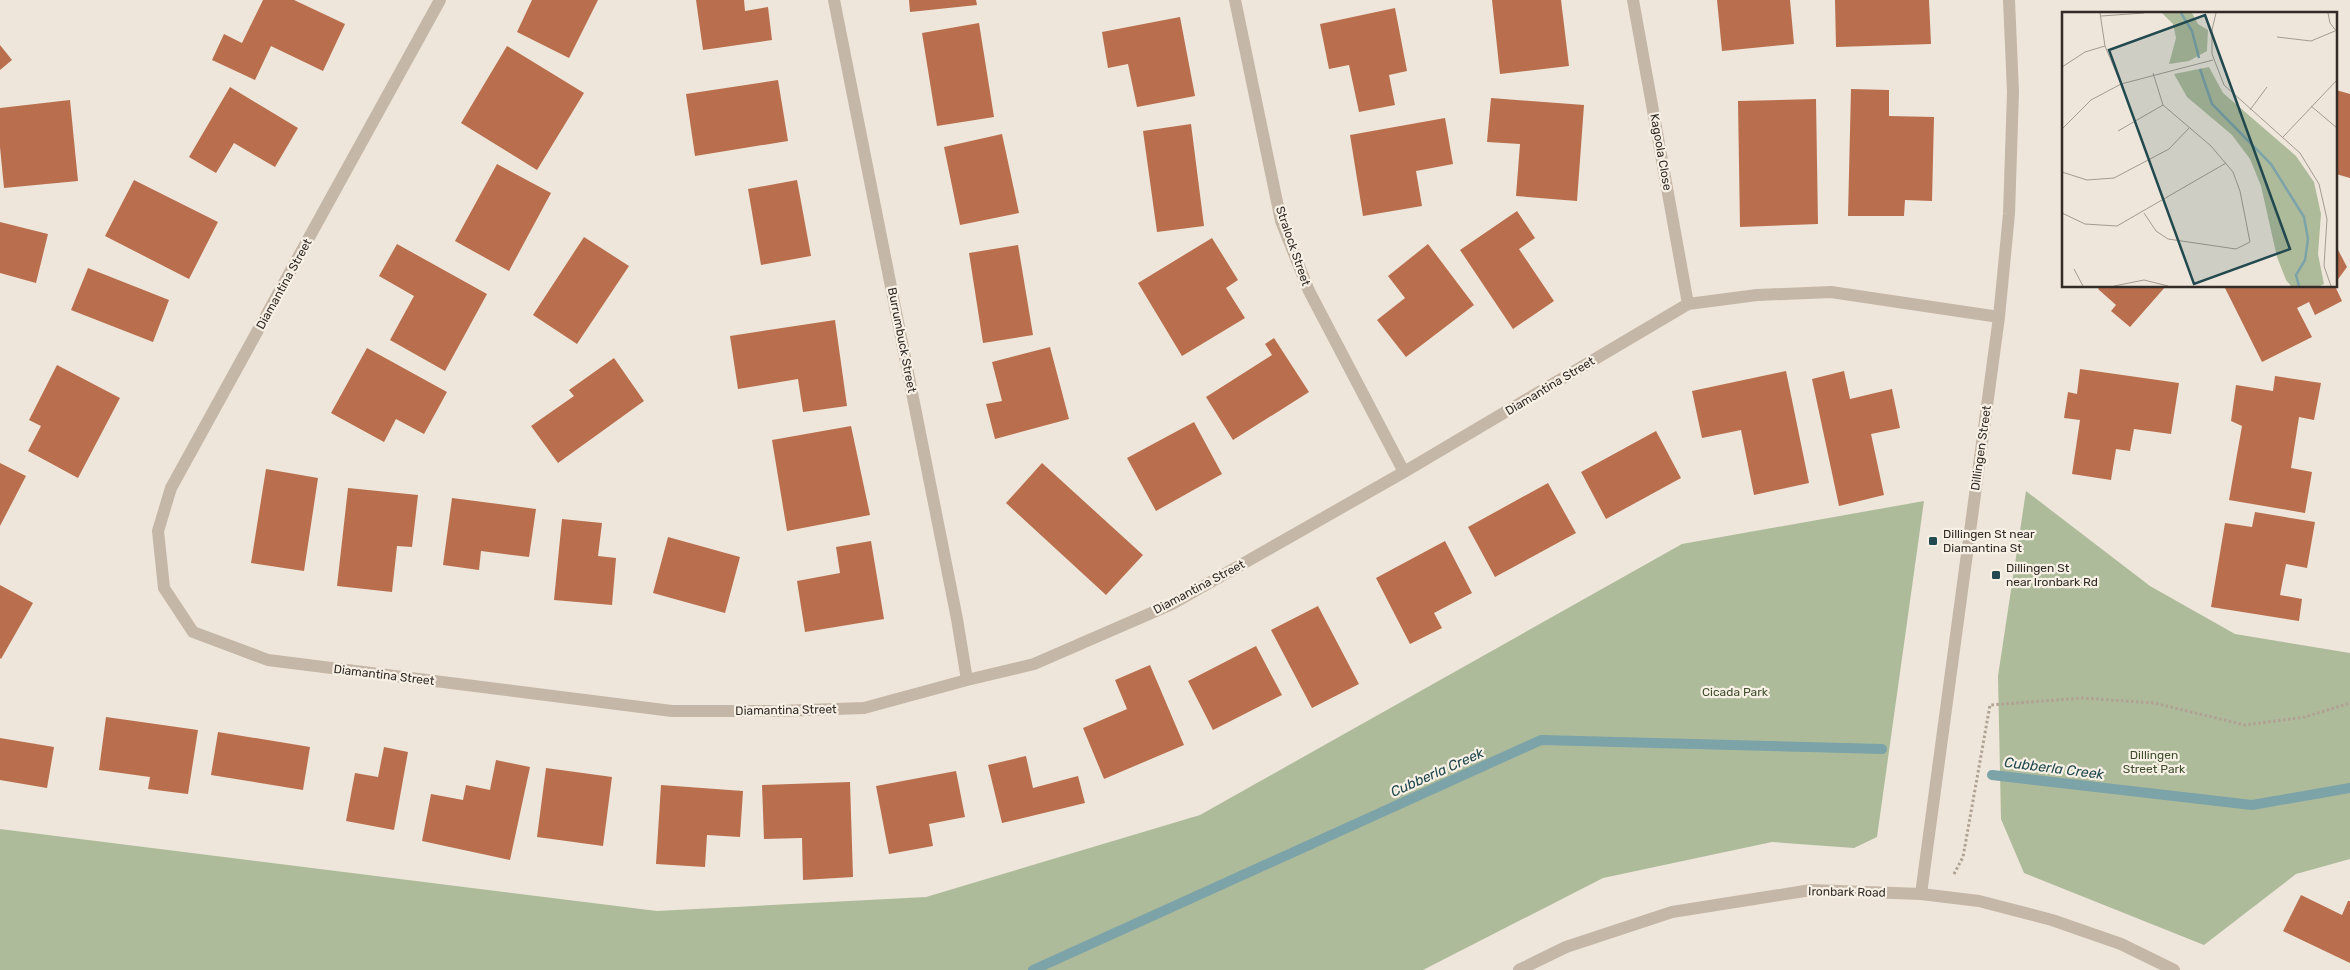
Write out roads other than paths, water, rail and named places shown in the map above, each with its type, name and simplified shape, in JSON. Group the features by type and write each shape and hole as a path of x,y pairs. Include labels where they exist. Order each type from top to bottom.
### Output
{"street":[{"name":"Diamantina Street","path":"440,0 171,488 158,530 164,588 193,632 268,660 672,711 778,712 864,708 1034,664 1172,604 1404,472 1688,304 1758,296 1831,292 1999,317"},
{"name":"Burrumbuck Street","path":"834,0 957,618 967,680"},
{"name":"Stralock Street","path":"1235,0 1281,221 1309,292 1404,472"},
{"name":"Kagoola Close","path":"1633,0 1688,304"},
{"name":"Dillingen Street","path":"1921,894 1999,317 2009,214 2013,111 2011,0"},
{"name":"Ironbark Road","path":"1519,970 1566,947 1672,912 1811,890 1921,894 1979,901 2052,920 2121,944 2174,970"}],"waterway":[{"name":"Cubberla Creek","path":"1033,970 1541,740 1882,749"},
{"name":"Cubberla Creek","path":"1992,775 2252,805 2350,788"}],"place":[{"name":"Dillingen St near Diamantina St","path":"1933,541"},
{"name":"Dillingen St near Ironbark Rd","path":"1996,575"}],"park label":[{"name":"Cicada Park","path":"1735,692"},
{"name":"Dillingen Street Park","path":"2154,762"}]}
